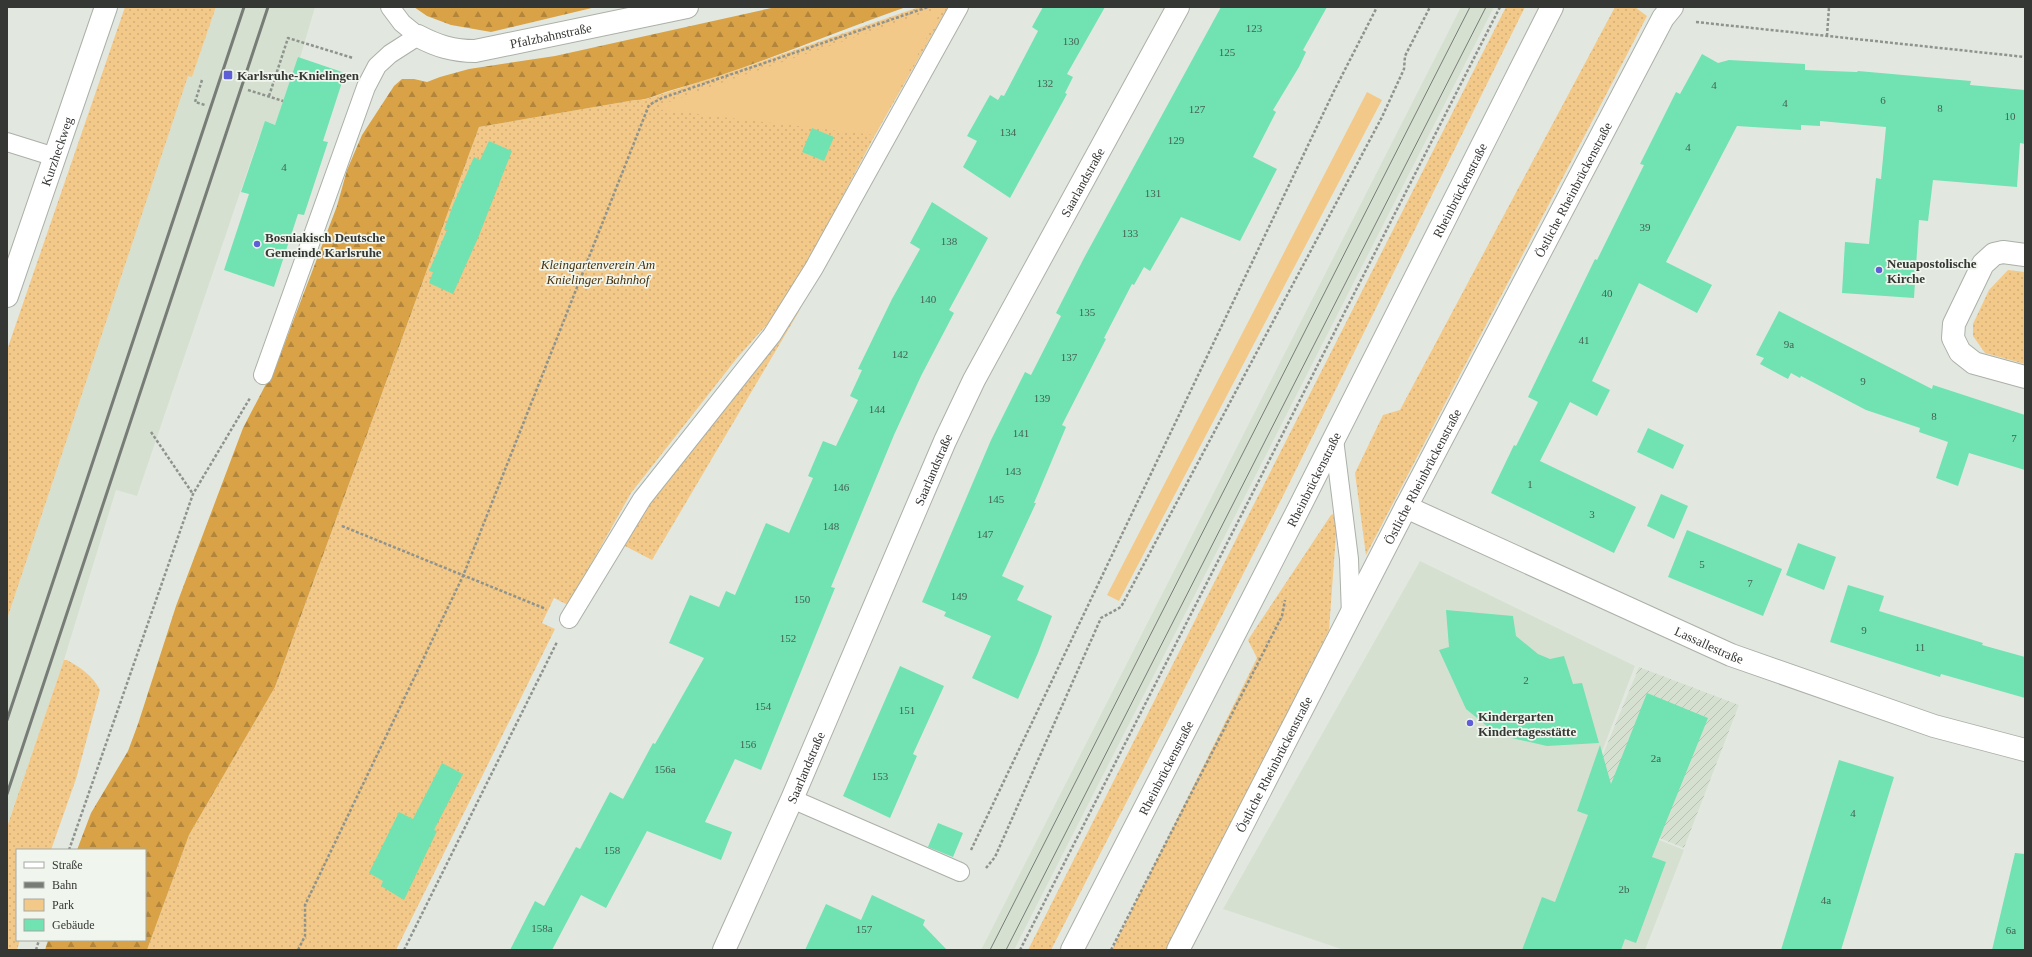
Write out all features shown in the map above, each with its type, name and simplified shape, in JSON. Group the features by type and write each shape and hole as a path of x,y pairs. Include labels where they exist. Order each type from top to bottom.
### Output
{"street":[{"name":"Kurzheckweg","path":"8,287 106,7"},
{"name":"Pfalzbahnstraße","path":"418,36 437,46 457,51 475,51 687,7"},
{"name":"Saarlandstraße","path":"724,950 792,799 945,441 974,380 1178,7"},
{"name":"Rheinbrückenstraße","path":"1072,950 1334,439 1552,7"},
{"name":"Östliche Rheinbrückenstraße","path":"1178,950 1406,507 1668,13"},
{"path":"2025,255 2003,252 1994,254 1983,264 1954,324 1953,338 1960,352 1974,363 2025,377"},
{"name":"Lassallestraße","path":"1406,507 1731,655 1934,726 2025,750"}],"lane":[{"path":"263,375 366,87 377,66 390,54 418,36 402,23 390,7"},
{"path":"569,619 642,499 776,329 814,268 959,7"},
{"path":"7,142 55,156"},
{"path":"1334,439 1349,559 1351,615"},
{"path":"792,799 960,872"}],"path":[{"path":"298,950 305,936 305,905 463,576 649,105 662,98 928,7"},
{"path":"1377,7 1334,91 960,872 972,875 980,873 995,857 1101,618 1121,608 1382,117 1404,68 1405,56 1430,7"},
{"path":"1020,950 1500,7"},
{"path":"1827,36 1829,7"},
{"path":"1668,13 1827,36 2025,57"},
{"path":"269,96 288,38 377,66"},
{"path":"202,80 195,102 205,105"},
{"path":"248,90 283,101"},
{"path":"69,849 192,494 263,375"},
{"path":"151,432 192,494"},
{"path":"342,526 569,619 404,950"},
{"path":"1111,950 1282,616"}],"shaded area":[{"path":"216,7 315,7 300,58 270,140 259,137 137,496 116,490 64,660 7,827 7,619 188,75 192,77"},
{"path":"1461,7 1494,7 1014,950 981,950"},
{"name":"Kindergarten Kindertagesstätte","path":"1420,561 1635,666 1591,780 1609,820 1684,850 1645,950 1344,950 1223,909"},
{"path":"1639,667 1739,705 1684,848 1610,818 1592,781"}],"green space":[{"path":"125,7 216,7 192,77 188,76 7,619 7,350"},
{"path":"414,7 596,7 491,32 451,25 427,16"},
{"path":"776,7 906,7 731,72 648,98 479,127 275,687 189,835 147,950 45,950 48,941 146,941 146,849 77,849 91,813 128,751 176,606 243,428 278,361 337,206 347,170 362,135 394,86 402,79 414,79 427,82 469,69 555,56"},
{"name":"Kleingartenverein Am Knielinger Bahnhof","path":"919,7 948,7 875,135 811,256 771,320 737,358 631,493 568,605 554,598 542,623 555,629 396,950 147,950 189,835 275,687 479,127 635,100 643,100 737,70"},
{"path":"943,7 875,135 655,109 664,104 715,85"},
{"path":"1506,7 1525,7 1285,492 1051,950 1028,950"},
{"path":"1615,7 1635,7 1647,16 1366,555 1355,473 1383,415 1400,410"},
{"path":"1367,92 1382,100 1119,601 1107,595"},
{"path":"2008,270 2025,272 2025,364 1985,353 1973,336 1973,324 1989,290"},
{"path":"801,308 652,560 623,545 641,512"},
{"path":"1336,513 1337,520 1329,630 1169,950 1112,950 1257,658 1248,640 1331,515"},
{"path":"64,660 67,660 86,672 100,690 76,779 51,849 16,849 16,941 20,941 17,950 7,950 7,827"}],"building":[{"path":"1043,7 1105,7 1067,74 1073,77 1065,93 1067,94 1010,198 963,167 977,141 967,136 990,95 998,100 1001,95 1004,96 1038,31 1032,27"},
{"path":"1221,7 1327,7 1303,50 1306,52 1299,67 1273,110 1276,112 1253,157 1277,169 1240,241 1181,217 1150,271 1144,267 1134,285 1132,284 1062,425 1066,427 1034,503 1036,503 1002,576 1024,586 1017,600 1052,616 1018,699 972,678 991,636 944,616 946,612 922,602 991,440 1025,372 1031,375 1061,316 1056,313 1084,258"},
{"path":"1702,54 1718,63 1729,60 1805,64 1805,70 1858,71 1971,81 1970,85 2025,90 2025,144 2020,143 2017,187 1933,180 1928,221 1919,220 1914,298 1842,293 1845,242 1869,244 1876,178 1881,179 1886,127 1820,121 1820,126 1801,125 1801,130 1737,126 1666,262 1712,285 1697,313 1639,283 1592,381 1610,390 1597,416 1570,402 1540,461 1636,507 1614,553 1491,493 1514,445 1516,446 1538,402 1528,397 1595,259 1597,260 1644,165 1640,164 1676,92 1680,94"},
{"path":"298,57 345,73 323,141 328,142 304,215 298,214 274,287 224,270 249,194 241,192 265,121 275,125"},
{"path":"812,128 834,137 824,161 802,152"},
{"path":"489,141 512,151 478,238 453,294 429,283 433,272 429,271 447,230 444,230 453,205 474,157 480,160"},
{"path":"932,202 988,238 949,310 954,313 921,376 894,435 831,587 835,588 761,770 735,759 705,822 732,832 721,860 647,831 606,908 581,895 552,950 510,950 535,901 544,906 576,847 580,849 610,792 623,799 653,743 655,744 704,658 669,643 690,595 719,607 726,591 735,595 766,523 789,533 813,478 808,476 823,441 836,446 858,400 850,396 862,370 858,369 892,299 920,249 910,243"},
{"path":"1779,311 1932,389 1933,385 2025,415 2025,470 1969,453 1958,486 1936,478 1948,442 1919,432 1920,428 1866,410 1801,376 1800,378 1791,373 1788,379 1760,364 1764,358 1756,355"},
{"path":"1648,428 1684,445 1673,469 1637,452"},
{"path":"1661,494 1688,506 1674,539 1647,526"},
{"path":"1687,530 1782,569 1763,616 1668,577"},
{"path":"1798,543 1836,557 1824,590 1786,575"},
{"path":"1848,585 1884,596 1879,611 1983,643 1982,645 2025,657 2025,698 1941,674 1940,677 1830,642"},
{"path":"1446,610 1513,616 1516,636 1538,654 1550,659 1564,656 1573,684 1582,683 1599,743 1547,746 1498,735 1466,709 1439,650 1449,647"},
{"path":"900,666 944,686 913,754 917,756 890,818 843,796"},
{"path":"1647,693 1708,718 1652,857 1666,862 1636,943 1625,939 1621,950 1522,950 1542,897 1555,902 1588,815 1577,811 1600,745 1611,784"},
{"path":"1839,760 1894,777 1841,950 1781,950"},
{"path":"442,763 463,774 434,830 437,831 404,900 381,886 383,881 369,873 399,812 413,819"},
{"path":"938,823 963,833 953,857 928,847"},
{"path":"2015,853 2025,854 2025,950 1992,950"},
{"path":"872,895 925,920 923,925 947,950 805,950 826,904 861,920"}],"tram line":[{"path":"990,950 1470,7"},
{"path":"1006,950 1486,7"}],"railway":[{"path":"7,720 244,7"},
{"path":"7,794 268,7"}],"place":[{"name":"Karlsruhe-Knielingen","path":"228,75"},
{"name":"Bosniakisch Deutsche Gemeinde Karlsruhe","path":"257,244"},
{"name":"Neuapostolische Kirche","path":"1879,270"},
{"name":"Kindergarten Kindertagesstätte","path":"1470,723"}]}
